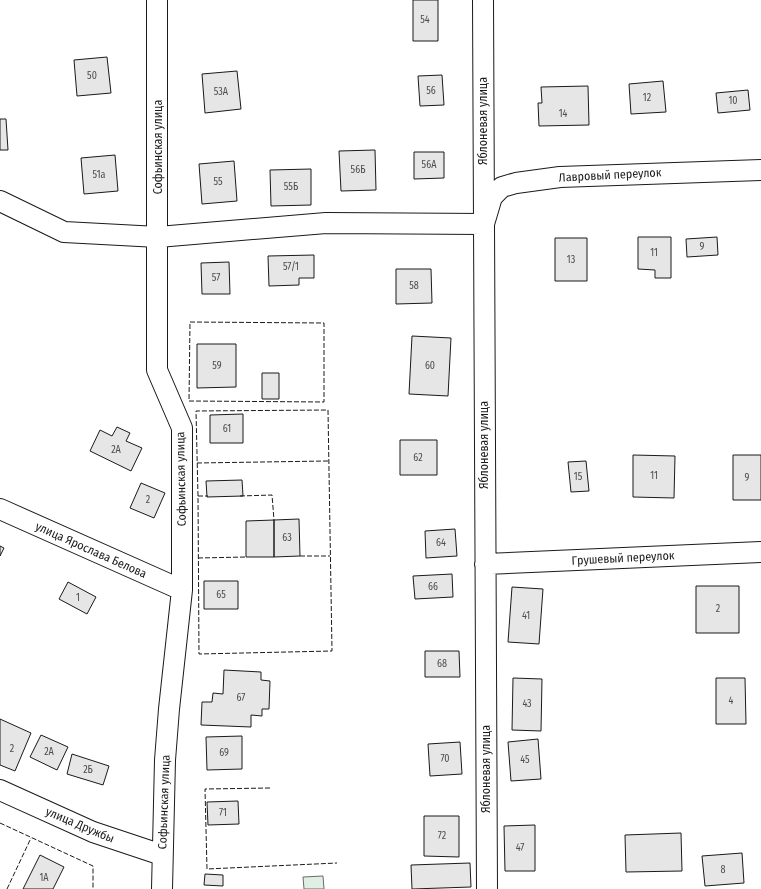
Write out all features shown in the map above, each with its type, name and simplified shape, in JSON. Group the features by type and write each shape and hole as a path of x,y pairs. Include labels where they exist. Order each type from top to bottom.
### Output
{"street":[{"name":"Софьинская улица","path":"157,0 157,370 182,428 182,590 165,753 162,889"},
{"name":"Яблоневая улица","path":"483,0 487,889"},
{"name":"Лавровый переулок","path":"484,224 492,197 502,187 516,183 560,177 761,170"},
{"path":"0,201 64,232 158,237 326,223 484,224"},
{"name":"улица Ярослава Белова","path":"0,509 182,590"},
{"name":"Грушевый переулок","path":"485,564 761,552"},
{"name":"улица Дружбы","path":"0,790 93,832 162,855"}],"green space":[{"path":"323,876 324,889 304,889 303,877"}],"building":[{"path":"413,0 438,0 438,41 413,41"},
{"path":"107,57 111,93 77,96 74,60"},
{"path":"237,71 241,109 205,113 202,74"},
{"path":"442,75 444,105 420,106 418,76"},
{"path":"663,81 666,112 631,114 629,84"},
{"path":"588,86 589,125 539,126 538,103 542,103 541,87"},
{"path":"748,90 750,110 718,113 716,93"},
{"path":"0,119 6,119 8,150 0,150"},
{"path":"375,150 376,190 341,191 339,151"},
{"path":"414,152 444,152 444,178 414,179"},
{"path":"115,155 118,191 84,194 81,158"},
{"path":"234,161 237,201 202,204 199,164"},
{"path":"311,169 311,205 271,206 270,170"},
{"path":"638,237 671,237 671,278 655,278 655,270 638,269"},
{"path":"717,237 718,255 687,257 686,239"},
{"path":"555,238 587,238 587,281 555,281"},
{"path":"314,255 314,278 299,278 299,285 269,286 268,256"},
{"path":"229,262 230,294 202,294 201,263"},
{"path":"396,269 431,269 432,303 396,304"},
{"path":"412,336 451,338 448,396 409,394"},
{"path":"197,344 236,344 236,387 197,388"},
{"path":"262,373 279,373 279,399 262,399"},
{"path":"243,414 243,443 210,443 210,415"},
{"path":"117,427 130,433 126,441 142,448 131,471 90,451 100,430 112,436"},
{"path":"400,440 437,440 437,475 400,475"},
{"path":"633,455 675,456 674,498 633,497"},
{"path":"733,455 761,455 761,500 733,500"},
{"path":"586,461 589,491 571,492 568,462"},
{"path":"242,480 243,496 207,497 206,481"},
{"path":"141,483 165,493 154,518 130,508"},
{"path":"299,519 300,556 274,557 274,520"},
{"path":"274,520 274,557 246,557 246,521"},
{"path":"455,529 457,556 426,558 425,531"},
{"path":"0,546 4,548 0,556"},
{"path":"452,574 453,597 415,599 413,576"},
{"path":"204,581 238,581 238,609 204,609"},
{"path":"68,582 96,597 87,614 59,599"},
{"path":"696,586 739,586 739,633 696,633"},
{"path":"512,587 543,589 539,644 508,642"},
{"path":"425,651 459,651 460,677 425,677"},
{"path":"224,670 261,672 261,680 270,681 269,709 262,709 262,716 251,715 251,727 201,725 202,702 212,702 213,693 223,694"},
{"path":"513,678 542,679 541,731 512,730"},
{"path":"716,678 745,678 746,724 716,724"},
{"path":"0,719 31,733 15,771 0,765"},
{"path":"41,735 68,747 57,770 30,757"},
{"path":"242,736 242,769 207,770 206,737"},
{"path":"538,739 541,779 511,781 508,742"},
{"path":"460,742 462,774 430,776 428,744"},
{"path":"72,754 109,766 103,785 67,774"},
{"path":"238,801 239,824 208,825 207,802"},
{"path":"424,816 459,816 459,857 424,856"},
{"path":"535,825 535,871 505,871 504,826"},
{"path":"681,833 682,871 626,872 625,835"},
{"path":"742,853 744,883 705,886 702,856"},
{"path":"40,855 64,867 53,889 23,889"},
{"path":"470,863 471,887 412,889 411,865"},
{"path":"205,874 223,875 223,886 204,885"}],"fence":[{"path":"190,322 324,323 324,402 189,401 190,322"},
{"path":"328,410 332,651 199,654 196,411 328,410"},
{"path":"197,463 328,461"},
{"path":"240,496 272,495 274,520"},
{"path":"198,496 208,496"},
{"path":"300,556 330,556"},
{"path":"198,558 246,557"},
{"path":"270,788 205,789 207,869 337,863"},
{"path":"0,823 93,866 93,889"},
{"path":"7,889 31,838"}]}
